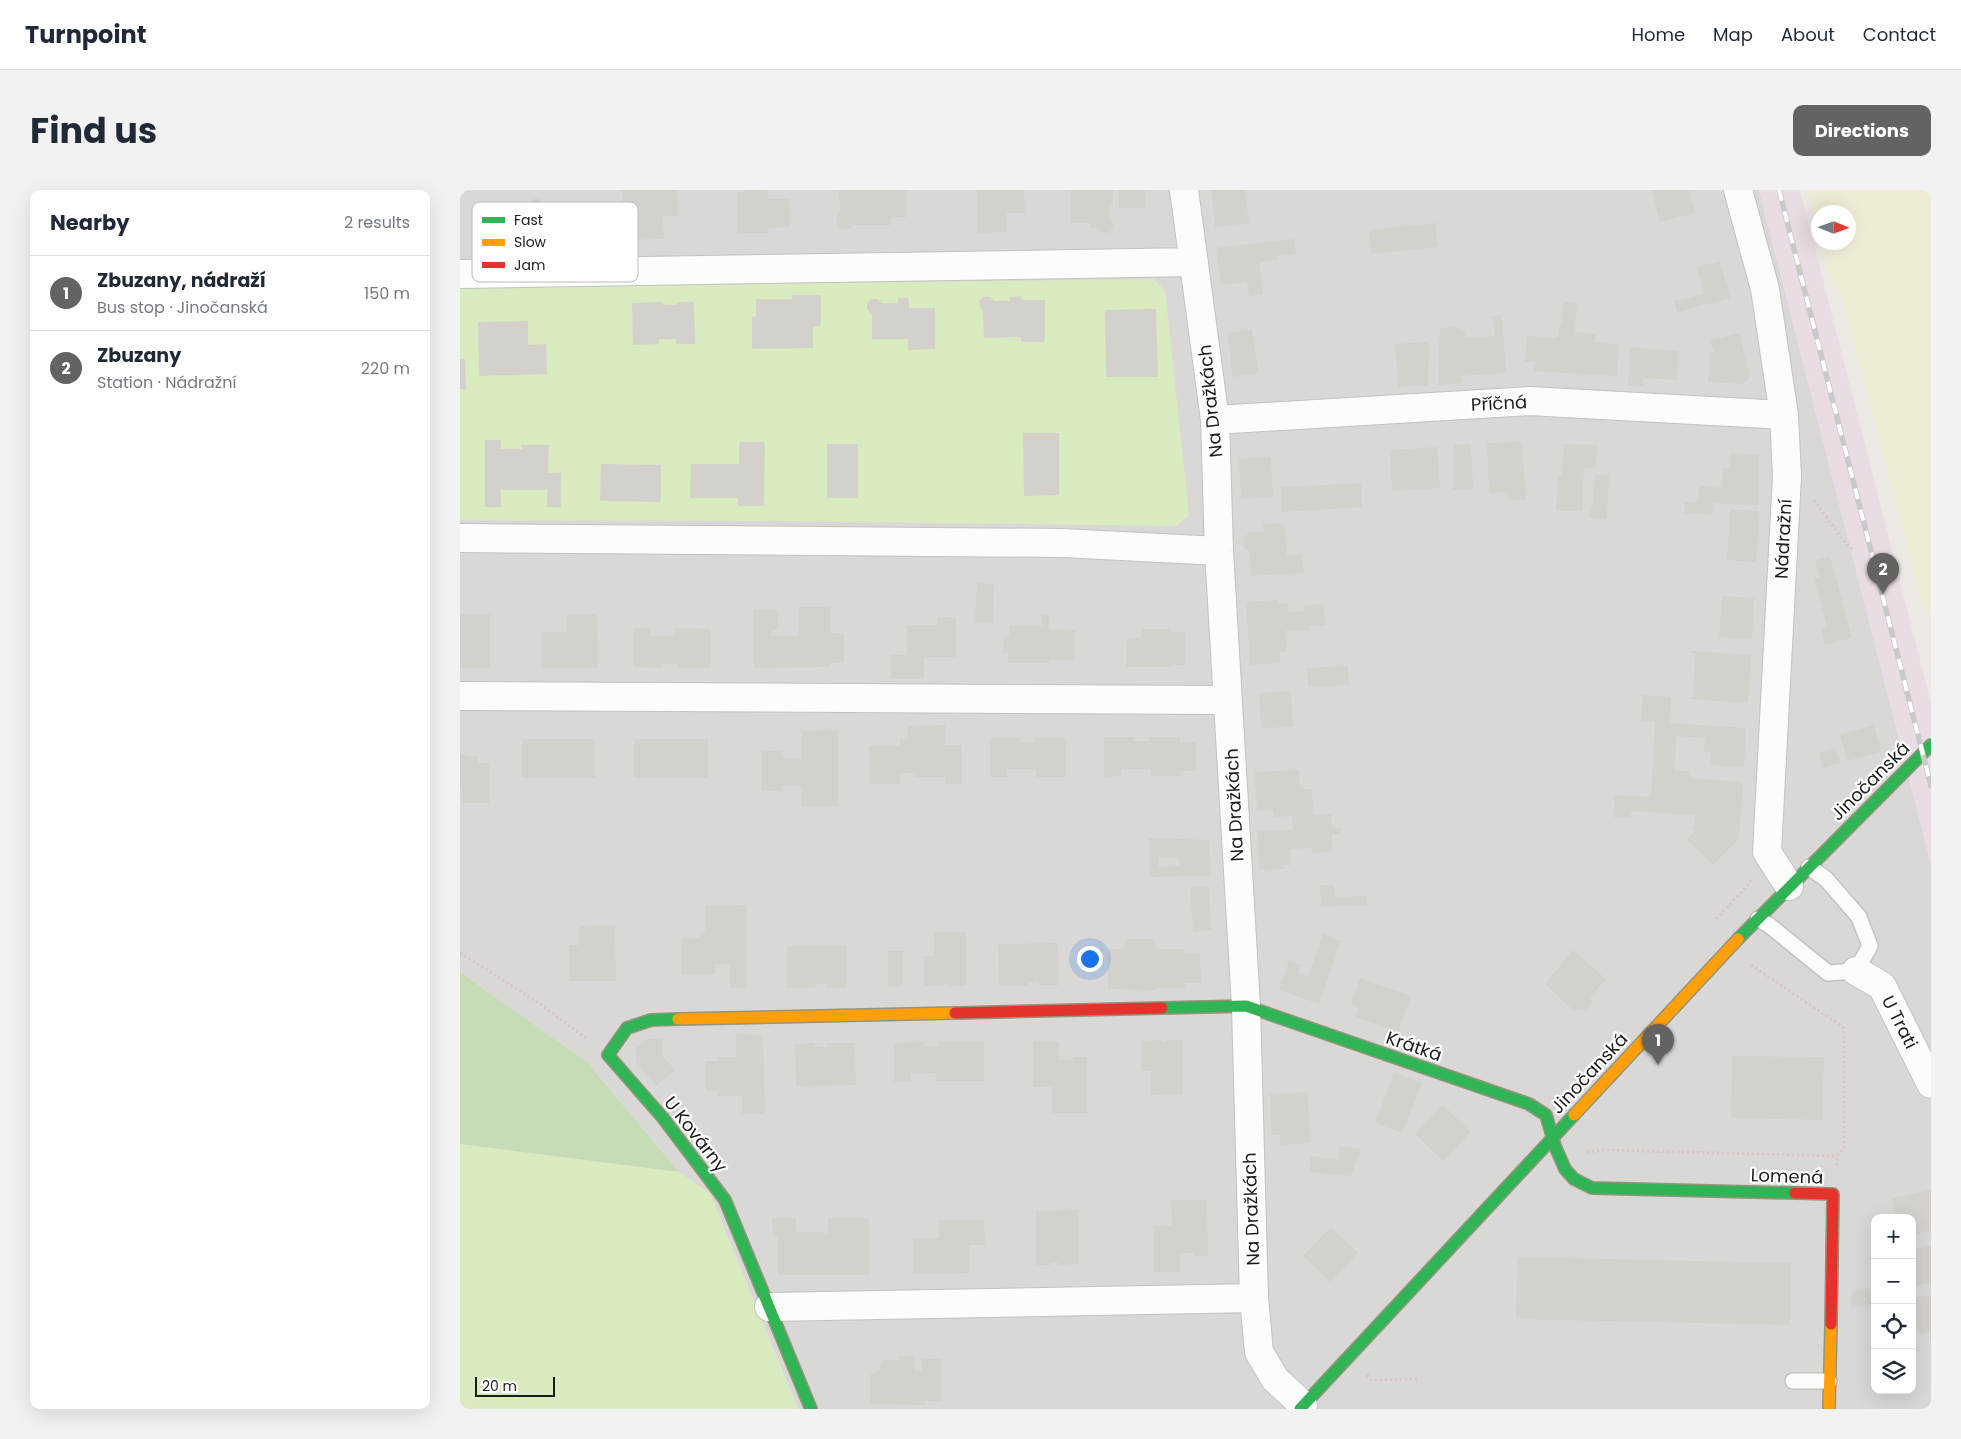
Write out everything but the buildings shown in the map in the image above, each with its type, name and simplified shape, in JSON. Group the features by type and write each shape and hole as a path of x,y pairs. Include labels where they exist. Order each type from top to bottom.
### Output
{"street":[{"name":"Na Dražkách","path":"1184,190 1215,420 1219,551 1246,1006 1254,1298 1259,1352 1275,1379 1301,1407"},
{"name":"Nádražní","path":"1738,190 1764,289 1784,415 1786,476 1767,852"},
{"path":"638,271 1194,262"},
{"name":"Příčná","path":"1215,420 1529,401 1784,415"},
{"path":"460,538 1063,543 1219,551"},
{"path":"460,696 1228,700"},
{"name":"Jinočanská","path":"1301,1407 1789,886 1931,745"},
{"path":"1767,852 1789,886"},
{"name":"U Trati","path":"1856,971 1882,986 1931,1084"},
{"path":"608,1055 627,1028 651,1020 1246,1006"},
{"name":"Krátká","path":"1246,1006 1529,1104 1546,1115 1552,1139"},
{"name":"U Kovárny","path":"608,1055 663,1118 725,1200 811,1409"},
{"name":"Lomená","path":"1552,1139 1566,1173 1578,1182 1592,1188 1833,1194 1829,1409"},
{"path":"769,1306 1254,1298"}],"lane":[{"path":"1758,919 1828,973 1856,971 1870,946 1859,917 1826,879 1808,867"},
{"path":"1793,1381 1829,1381"}],"path":[{"path":"1786,476 1800,480 1842,538 1854,551"},
{"path":"1714,922 1748,886 1767,852"},
{"path":"460,953 536,1001 608,1055"},
{"path":"1750,964 1844,1028 1844,1147 1837,1156 1837,1179 1833,1194"},
{"path":"1582,1153 1604,1150 1837,1156"},
{"path":"1367,1374 1371,1380 1419,1379"}],"shaded area":[{"path":"460,190 1759,190 1931,864 1931,1409 798,1409 710,1194 679,1172 587,1062 460,972"},
{"path":"1759,190 1800,190 1811,233 1811,250 1815,250 1931,703 1931,864"},
{"path":"1807,190 1931,190 1931,621 1921,598 1841,295 1830,278 1823,250 1856,250 1856,205 1811,206"}],"green space":[{"path":"1154,279 1165,291 1189,515 1177,526 776,521 460,520 460,288"},
{"path":"460,972 587,1062 679,1172 460,1144"},
{"path":"460,1144 679,1172 710,1194 798,1409 460,1409"}],"railway":[{"path":"1779,190 1931,786"}],"traffic: fast":[{"path":"1738,939 1931,745"},
{"path":"1162,1008 1246,1006 1529,1104 1546,1115 1555,1146 1565,1169 1574,1179 1592,1188 1795,1193"},
{"path":"678,1019 651,1020 627,1028 608,1055 663,1118 725,1200 811,1409"},
{"path":"1300,1409 1574,1115"}],"traffic: slow":[{"path":"1574,1115 1738,939"},
{"path":"678,1019 955,1013"},
{"path":"1829,1409 1831,1324"}],"traffic: jam":[{"path":"955,1013 1162,1008"},
{"path":"1795,1193 1833,1194 1831,1324"}],"place":[{"name":"Zbuzany","path":"1883,594"},
{"name":"Zbuzany, nádraží","path":"1658,1065"}]}
